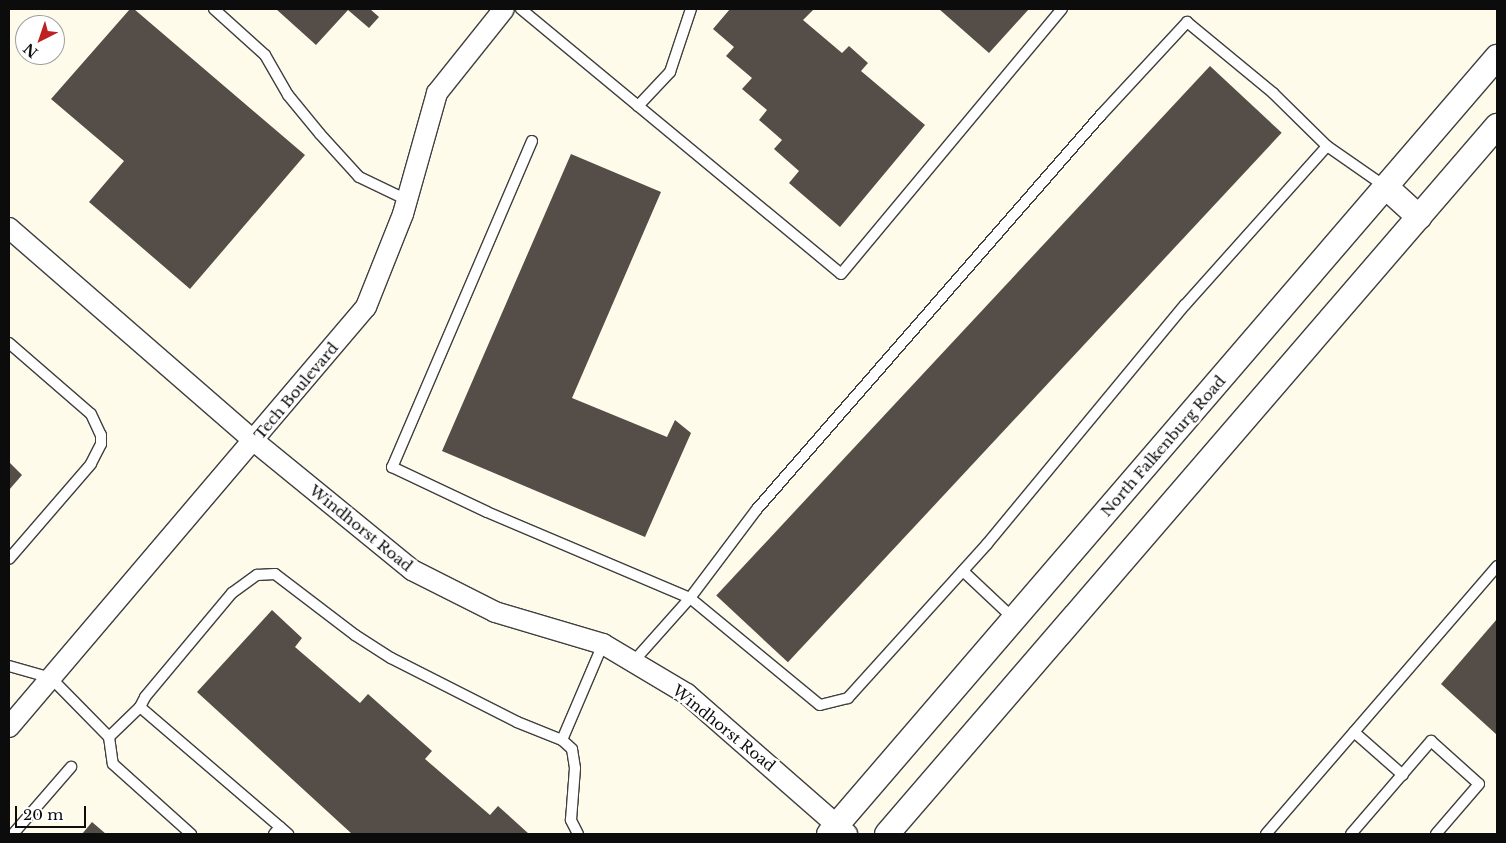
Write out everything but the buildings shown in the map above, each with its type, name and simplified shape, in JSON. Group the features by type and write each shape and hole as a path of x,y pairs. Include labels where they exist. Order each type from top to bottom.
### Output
{"street":[{"name":"Tech Boulevard","path":"9,727 366,307 407,200 437,93 504,9"},
{"name":"North Falkenburg Road","path":"837,831 1014,618 1497,57"},
{"path":"887,834 1497,126"},
{"path":"1386,187 1419,217"},
{"name":"Windhorst Road","path":"9,228 254,441 412,570 494,612 603,644 687,694 837,831"}],"lane":[{"path":"214,9 265,55 288,95 359,177 407,200"},
{"path":"521,9 841,274 1062,9"},
{"path":"638,106 670,72 691,9"},
{"path":"633,662 690,598 757,509 1101,115 1187,22 1273,93 1327,146 1386,187"},
{"path":"532,142 392,467 487,512 690,598 820,705 848,698 963,571 1185,305 1327,146"},
{"path":"9,343 92,414 101,435 101,444 91,464 9,560"},
{"path":"1266,834 1497,566"},
{"path":"963,571 1014,618"},
{"path":"109,737 140,707 145,696 232,593 257,575 274,574 354,636 391,658 517,722 562,740 572,749 575,768 571,820 578,834"},
{"path":"562,740 603,644"},
{"path":"9,666 51,678 109,737 113,764 191,834"},
{"path":"140,707 281,832"},
{"path":"1354,732 1403,775"},
{"path":"1352,834 1431,741 1479,784 1436,834"},
{"path":"13,834 71,767"}]}
